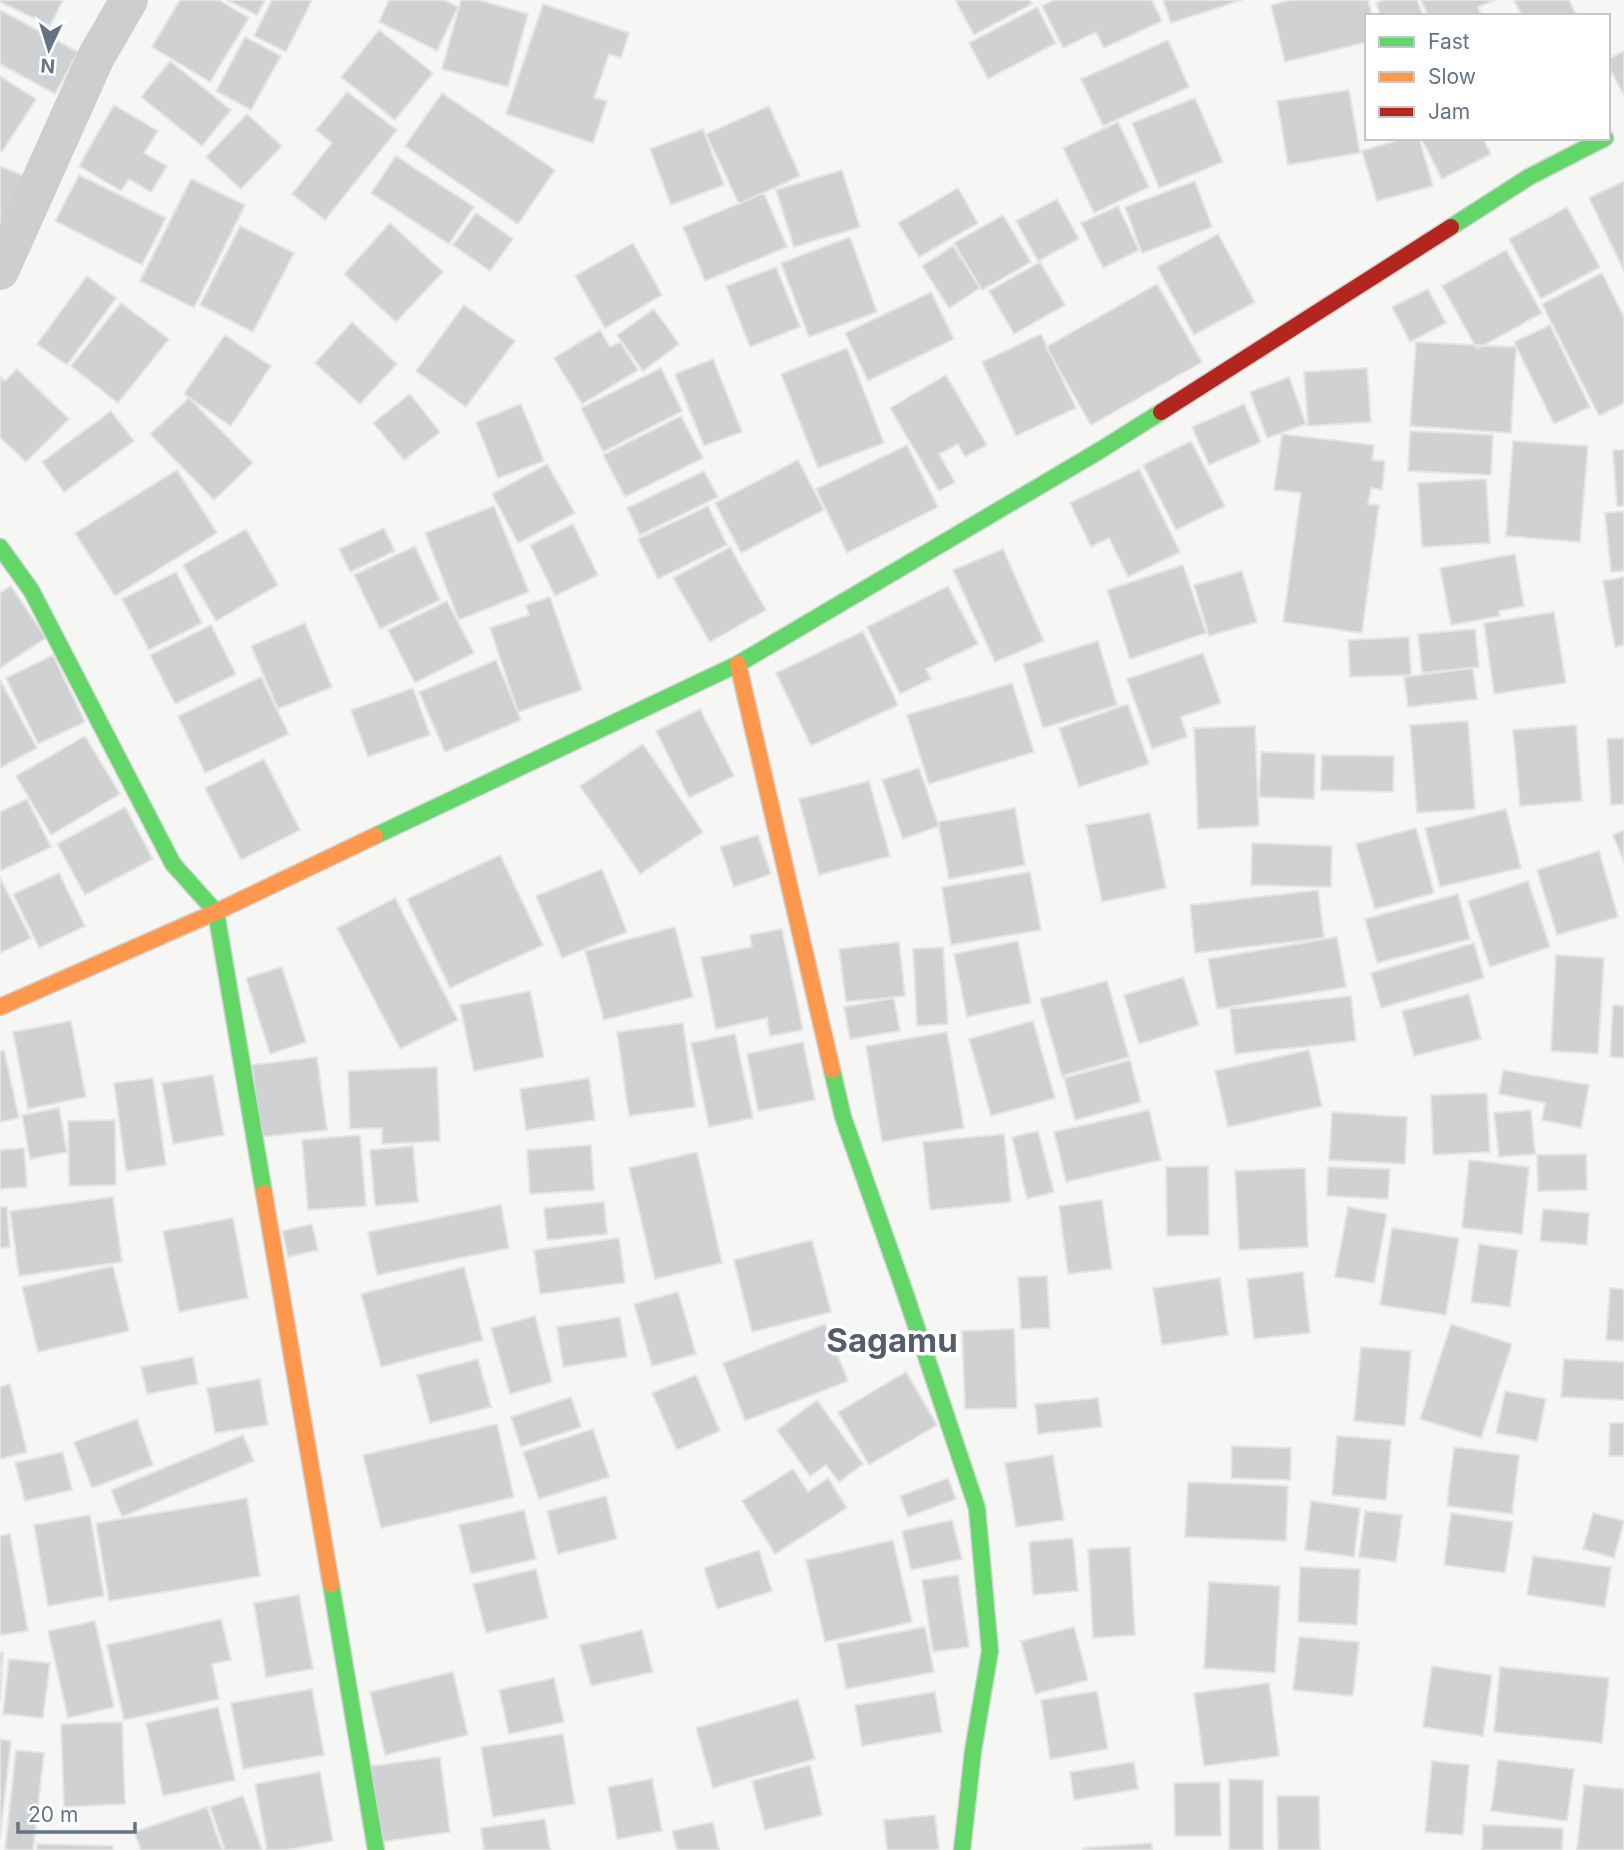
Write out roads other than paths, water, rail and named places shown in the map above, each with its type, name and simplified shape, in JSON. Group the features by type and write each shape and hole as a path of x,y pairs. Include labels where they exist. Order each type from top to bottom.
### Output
{"street":[{"path":"0,271 96,57 129,0"},
{"path":"0,1007 216,912 738,664 1099,451 1529,177 1602,140"},
{"path":"0,547 31,590 173,863 216,912 376,1850"},
{"path":"738,664 842,1116 977,1508 990,1651 973,1751 962,1850"}],"district":[{"name":"Sagamu","path":"892,1340"}]}
